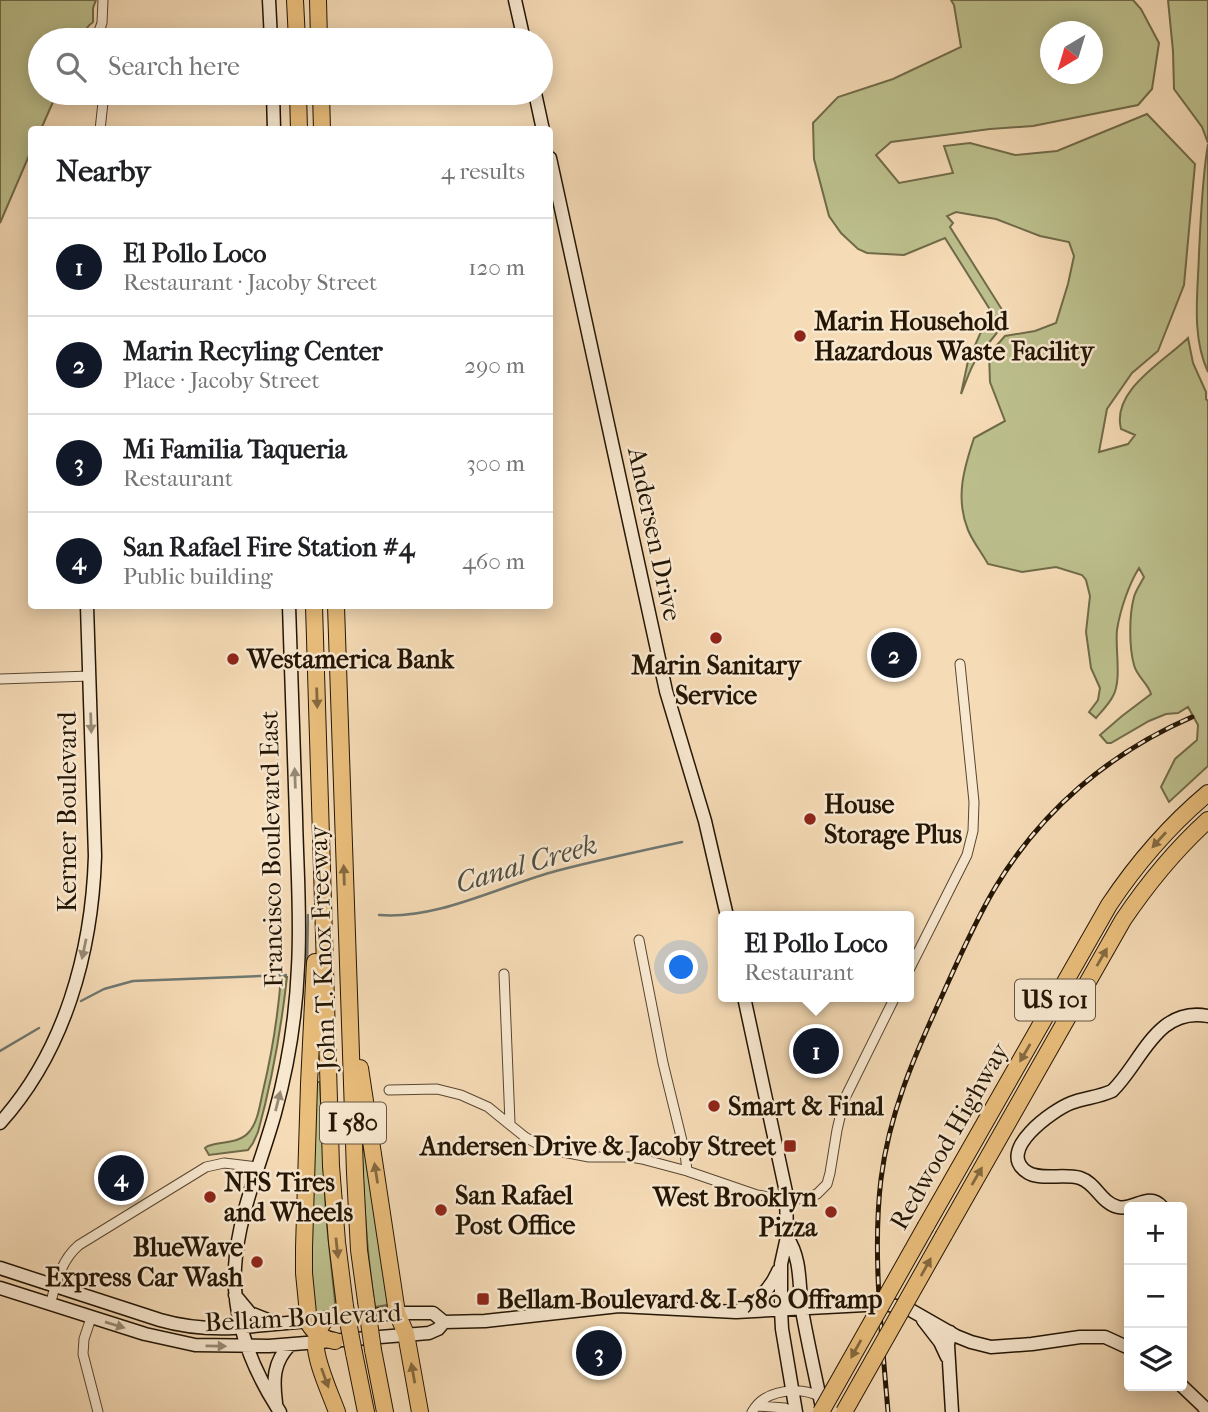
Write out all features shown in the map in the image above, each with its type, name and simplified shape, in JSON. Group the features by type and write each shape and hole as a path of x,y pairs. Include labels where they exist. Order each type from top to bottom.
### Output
{"highway":[{"path":"295,0 296,28"},
{"path":"318,0 319,28"},
{"path":"298,105 299,126"},
{"path":"321,105 322,126"},
{"name":"John T. Knox Freeway","path":"314,609 322,861"},
{"name":"John T. Knox Freeway","path":"336,609 359,1250 385,1412"},
{"name":"Redwood Highway","path":"822,1407 1109,905 1156,843 1208,793"},
{"name":"Redwood Highway","path":"844,1412 1123,920 1168,860 1208,820"},
{"path":"322,861 331,1166 337,1242 345,1307 366,1412"},
{"path":"322,861 308,1097 304,1264 319,1362 337,1412"},
{"path":"346,943 363,1095 397,1312 406,1334 420,1412"},
{"path":"314,1333 326,1319"},
{"path":"314,1333 335,1341"}],"main road":[{"path":"269,0 270,28"},
{"path":"515,0 521,28"},
{"path":"273,105 274,126"},
{"path":"538,105 542,126"},
{"name":"Andersen Drive","path":"553,172 664,682 705,821 726,911"},
{"name":"Kerner Boulevard","path":"0,1123 25,1091 50,1048 70,1000 85,944 95,856 87,609"},
{"name":"Francisco Boulevard East","path":"279,1410 263,1383 241,1327 235,1294 235,1265 239,1240 285,1072 298,967 289,609"},
{"path":"736,1312 765,1293 772,1284 781,1264 787,1237 785,1183 745,1002"},
{"path":"1124,1208 1111,1205 1083,1178 1038,1176 1026,1172 1021,1166 1018,1154 1020,1146 1037,1126 1058,1109 1072,1102 1112,1091 1150,1040 1164,1027 1186,1017 1208,1016"},
{"path":"787,1237 798,1259 802,1308 822,1407"},
{"path":"781,1264 782,1329 795,1412"},
{"name":"Bellam Boulevard","path":"0,1268 183,1326 217,1329 278,1324 314,1333"},
{"name":"Bellam Boulevard","path":"0,1288 91,1318 175,1342 195,1345 290,1345 314,1333"},
{"path":"71,1291 86,1305 91,1318 102,1309 120,1307"},
{"path":"235,1294 250,1313 278,1324"},
{"name":"Bellam Boulevard","path":"326,1319 397,1312 433,1313 444,1322 485,1321 619,1306 736,1312 884,1304 907,1308 971,1342 991,1347 1080,1337 1105,1337 1124,1346"},
{"path":"915,1312 940,1342 950,1367"},
{"name":"Bellam Boulevard","path":"335,1341 429,1333 444,1322"},
{"path":"950,1332 948,1345 952,1412"},
{"path":"279,1410 274,1386 275,1368 279,1357 290,1345"},
{"path":"1187,1391 1207,1412"}],"street":[{"path":"100,28 103,0"},
{"path":"100,126 103,105"},
{"path":"914,960 967,855 974,831 974,802 960,664"},
{"path":"0,679 90,676"},
{"path":"639,940 687,1171"},
{"path":"504,974 510,1123"},
{"path":"389,1090 437,1089 477,1101 526,1137 563,1153 589,1157 631,1157 687,1171 757,1195 787,1200 806,1198 817,1194 827,1184 844,1100 893,1002"},
{"path":"50,1305 65,1260 79,1245 206,1167 220,1164 258,1167"},
{"path":"91,1318 83,1343 83,1354 98,1412"},
{"path":"754,1409 771,1395 793,1391 811,1392 822,1407"},
{"path":"754,1409 785,1408 795,1412"}],"green space":[{"path":"0,0 96,0 93,22 88,28 28,28 28,105 52,105 42,126 28,126 28,158 0,223"},
{"path":"951,0 1133,0 1141,9 1159,43 1152,89 1138,105 1033,126 891,142 876,155 899,183 953,173 944,146 970,143 1015,155 1057,151 1147,114 1195,164 1184,285 1158,351 1132,373 1107,409 1099,452 1128,444 1135,435 1121,429 1120,415 1124,402 1142,377 1188,338 1193,363 1208,401 1208,766 1169,802 1161,787 1175,759 1197,740 1198,725 1188,707 1178,713 1166,714 1149,721 1111,743 1107,743 1100,735 1151,694 1135,669 1131,649 1132,604 1144,577 1139,568 1128,589 1118,622 1116,689 1110,702 1096,718 1089,712 1098,700 1100,688 1091,668 1086,632 1090,596 1086,580 1082,575 1056,567 1022,572 988,564 964,518 962,483 974,438 1005,421 990,382 989,354 1005,336 1035,331 1056,323 1074,256 1069,242 1040,236 996,219 956,212 947,216 953,223 950,227 1006,316 975,362 961,394 968,361 980,334 994,316 945,238 904,255 867,253 858,249 841,233 829,216 814,159 813,123 838,97 893,79 961,47"},
{"path":"1168,0 1208,0 1208,143 1202,127 1174,89"},
{"path":"1208,144 1208,372 1199,343 1197,314 1202,198"},
{"path":"281,977 287,977 282,1016 272,1075 258,1132 248,1150 209,1155 205,1148 240,1139 255,1123 272,1048"},
{"path":"313,1082 320,1082 326,1215 336,1311 314,1313 310,1262"},
{"path":"366,1135 393,1304 375,1307 363,1179 361,1136"}],"waterway":[{"name":"Canal Creek","path":"379,915 401,915 446,907 556,871 682,842"},
{"name":"Canal Creek","path":"307,964 308,915"},
{"name":"Canal Creek","path":"81,1001 104,989 133,981 286,975"},
{"name":"Canal Creek","path":"0,1051 39,1028"}],"railway":[{"path":"888,1412 878,1265 878,1207 890,1132 921,1042 987,901 1013,860 1034,834 1080,787 1105,767 1133,748 1192,717"}],"place":[{"name":"Marin Household Hazardous Waste Facility","path":"800,336"},
{"name":"Marin Sanitary Service","path":"716,638"},
{"name":"Marin Recyling Center","path":"894,655"},
{"name":"Westamerica Bank","path":"233,659"},
{"name":"House Storage Plus","path":"810,819"},
{"name":"El Pollo Loco","path":"816,1051"},
{"name":"Smart & Final","path":"714,1106"},
{"name":"Andersen Drive & Jacoby Street","path":"790,1146"},
{"name":"San Rafael Fire Station #4","path":"121,1178"},
{"name":"NFS Tires and Wheels","path":"210,1197"},
{"name":"San Rafael Post Office","path":"441,1210"},
{"name":"West Brooklyn Pizza","path":"831,1212"},
{"name":"BlueWave Express Car Wash","path":"257,1262"},
{"name":"Bellam Boulevard & I-580 Offramp","path":"483,1299"},
{"name":"Mi Familia Taqueria","path":"599,1353"}]}
